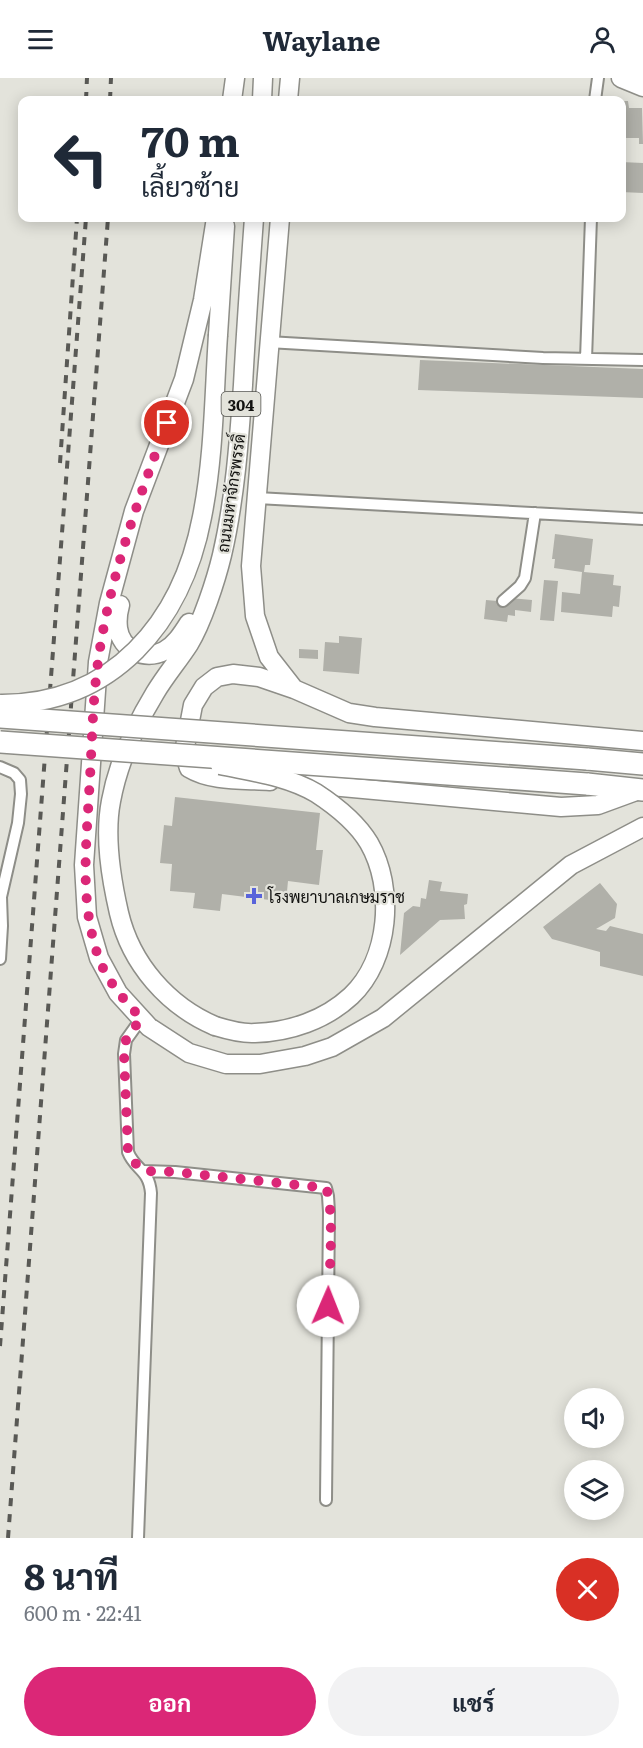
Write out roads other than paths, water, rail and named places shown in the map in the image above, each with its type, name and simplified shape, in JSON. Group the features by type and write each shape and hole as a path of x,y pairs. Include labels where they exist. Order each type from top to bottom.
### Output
{"highway":[{"path":"0,717 643,764"},
{"path":"0,742 587,784 642,790"}],"main road":[{"path":"262,96 263,78"},
{"path":"288,96 290,78"},
{"path":"621,78 643,87"},
{"path":"215,222 202,300 184,379 134,511 110,603 98,662 84,865 87,917 99,958 118,993 149,1027 189,1053 226,1064 260,1064 305,1056 332,1047 383,1018 571,865 643,828"},
{"path":"0,704 26,704 54,699 78,690 104,676 141,646 170,605 183,579 195,550 210,461 226,222"},
{"name":"ถนนมหาจักรพรรดิ์","path":"213,588 231,511 238,460 254,222"},
{"path":"280,222 251,566 255,616 269,657 294,688"},
{"path":"134,511 117,620 118,630 128,648 147,655 166,650 179,638 213,588"},
{"path":"168,755 290,781 314,792 347,817 369,842 384,884 387,906 381,939 366,975 352,995 335,1008 301,1026 254,1033 215,1026 178,1006 160,988 132,948 121,923 114,891 108,834 110,802 135,730 156,692 190,642 213,588"},
{"path":"642,790 598,805 561,807 216,777 189,768 184,752 193,705 204,687 217,677 246,675 294,688 349,713 643,741"}],"street":[{"path":"596,96 598,78"},
{"path":"586,359 591,222"},
{"path":"268,342 643,360"},
{"path":"257,498 643,519"},
{"path":"503,601 520,586 525,578 535,513"},
{"path":"0,767 14,773 20,780 21,794 16,835 2,897 0,959"},
{"path":"138,1538 151,1184 144,1171 134,1162 128,1152 124,1054 126,1040 141,1018"},
{"path":"144,1171 175,1172 326,1188 329,1212 326,1500"}],"railway":[{"path":"86,96 87,78"},
{"path":"110,96 111,78"},
{"path":"60,463 77,222"},
{"path":"0,1346 86,222"},
{"path":"8,1538 108,222"}],"place":[{"name":"โรงพยาบาลเกษมราช","path":"254,896"}]}
